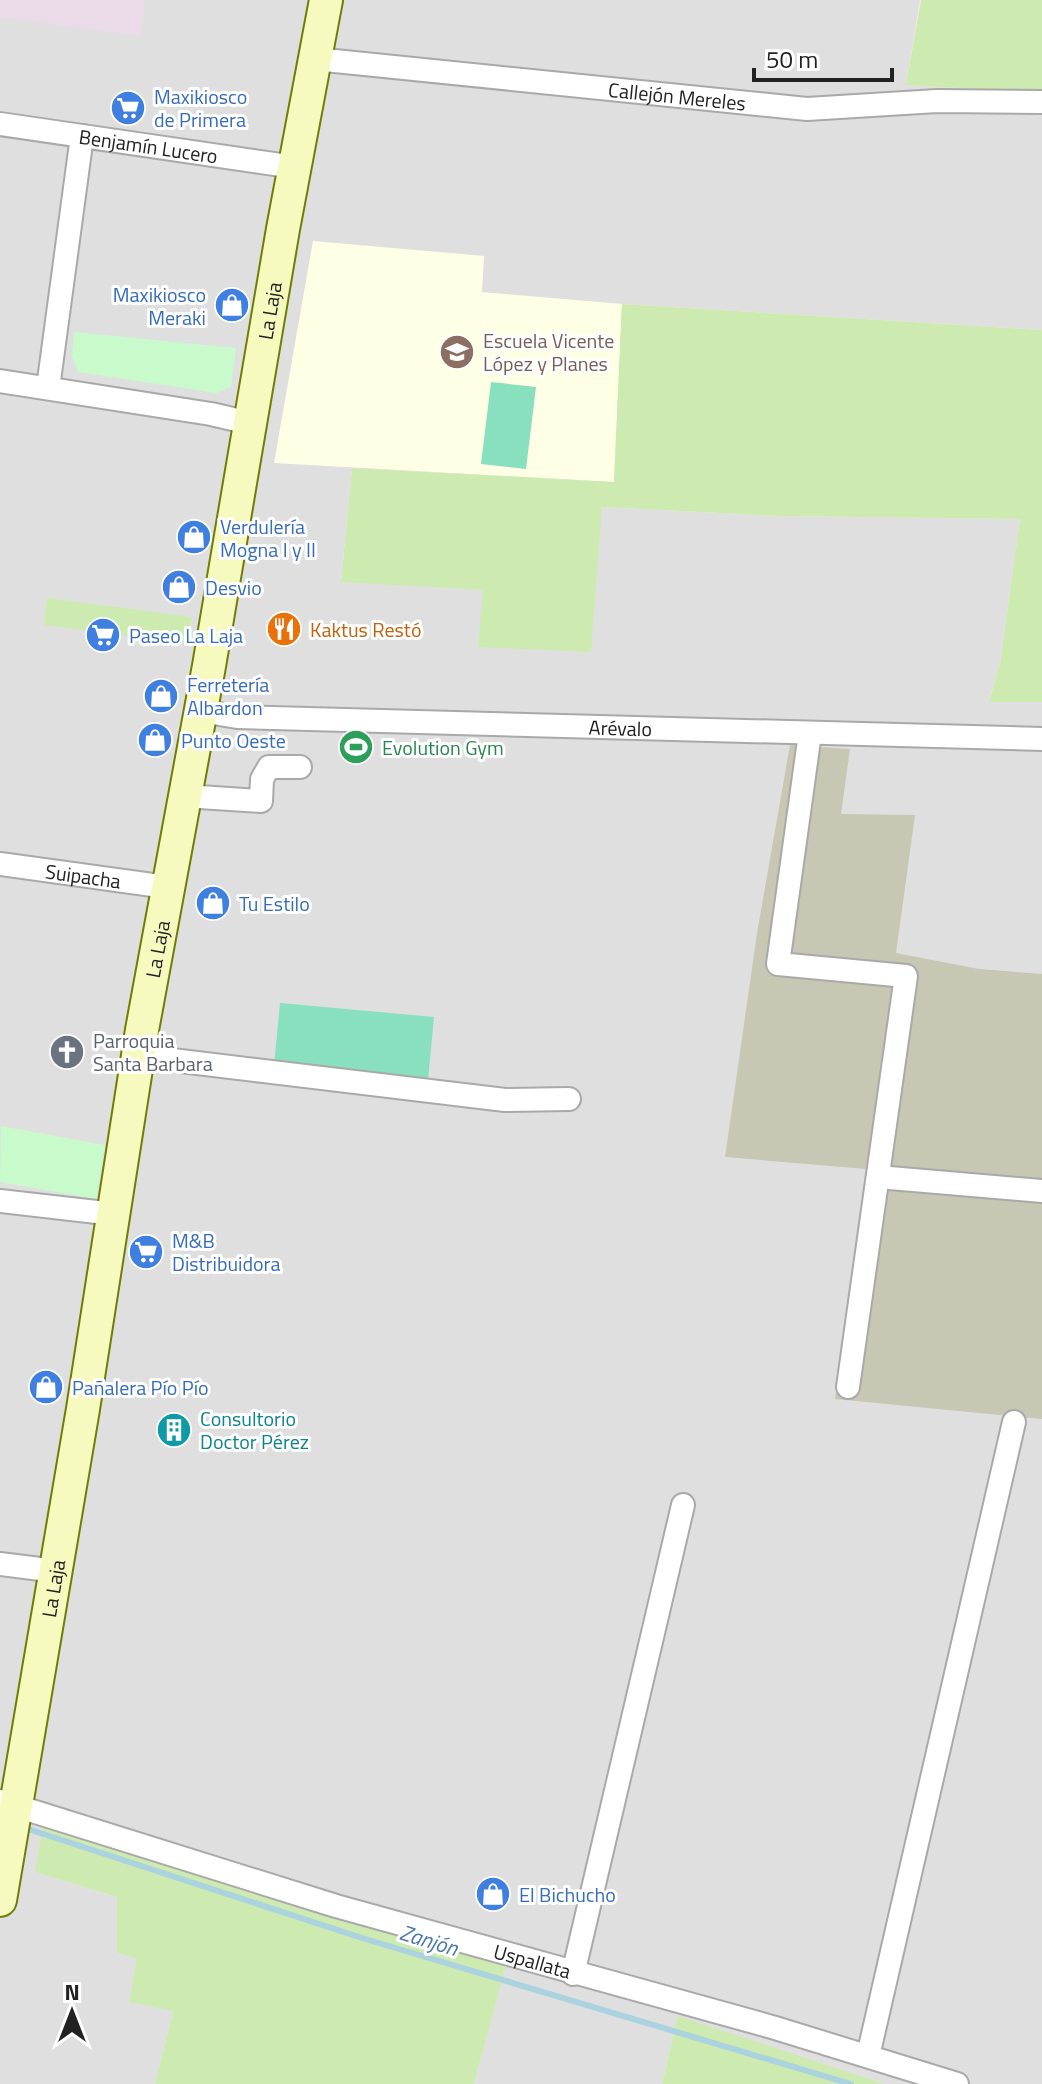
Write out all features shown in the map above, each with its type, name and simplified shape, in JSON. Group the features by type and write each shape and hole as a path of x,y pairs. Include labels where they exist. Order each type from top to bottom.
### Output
{"main road":[{"name":"La Laja","path":"0,1900 9,1848 8,1804 56,1571 167,887 201,711 326,0"}],"street":[{"name":"Callejón Mereles","path":"315,59 807,109 937,101 1042,102"},
{"name":"Benjamín Lucero","path":"0,124 295,167"},
{"path":"48,388 82,136"},
{"path":"0,381 250,423"},
{"name":"Arévalo","path":"201,711 237,717 1042,739"},
{"path":"810,733 778,964 906,976 848,1387"},
{"path":"184,796 261,801 262,779 269,767 300,767"},
{"name":"Suipacha","path":"0,864 167,887"},
{"path":"139,1056 505,1100 569,1099"},
{"path":"878,1177 1042,1191"},
{"path":"0,1201 114,1214"},
{"path":"868,2056 1014,1422"},
{"path":"573,1974 683,1505"},
{"path":"0,1564 56,1571"},
{"name":"Uspallata","path":"8,1804 336,1906 868,2056 924,2079 957,2084"}],"shaded area":[{"path":"0,0 920,0 906,85 1042,93 1042,330 623,304 614,482 352,468 341,581 483,590 590,652 601,507 778,516 1020,519 1000,663 989,701 1042,702 1042,2084 884,2084 678,2017 662,2084 474,2084 505,1964 134,1855 44,1819 36,1872 117,1897 117,1953 138,1957 173,2011 155,2084 0,2084"},
{"path":"0,0 145,0 140,36 0,17"},
{"name":"Escuela Vicente López y Planes","path":"313,241 484,256 482,292 622,304 614,482 274,463"},
{"path":"790,745 850,749 841,814 915,815 896,953 979,969 1042,974 1042,1419 835,1399 866,1169 725,1157 757,933"}],"green space":[{"path":"921,0 1042,0 1042,93 906,85"},
{"path":"622,304 1042,330 1042,702 989,702 1000,663 1020,519 778,516 602,507 591,652 478,647 483,590 341,582 352,468 614,482"},
{"path":"74,332 236,348 231,387 217,393 78,372 72,357"},
{"path":"491,382 536,387 526,469 481,464"},
{"path":"47,598 192,617 187,644 44,625"},
{"path":"280,1003 434,1017 428,1080 274,1066"},
{"path":"1,1126 105,1145 96,1199 0,1182"},
{"path":"44,1819 134,1855 506,1964 474,2084 155,2084 173,2011 129,2002 137,1958 117,1953 117,1897 35,1872"},
{"path":"678,2016 885,2084 662,2084"}],"waterway":[{"name":"Zanjón","path":"22,1827 362,1938 851,2084"}],"place":[{"name":"Maxikiosco de Primera","path":"128,108"},
{"name":"Maxikiosco Meraki","path":"232,305"},
{"name":"Escuela Vicente López y Planes","path":"457,352"},
{"name":"Verdulería Mogna I y II","path":"194,537"},
{"name":"Desvio","path":"179,587"},
{"name":"Kaktus Restó","path":"284,629"},
{"name":"Paseo La Laja","path":"103,635"},
{"name":"Ferretería Albardon","path":"161,696"},
{"name":"Punto Oeste","path":"155,740"},
{"name":"Evolution Gym","path":"356,747"},
{"name":"Tu Estilo","path":"213,903"},
{"name":"Parroquia Santa Barbara","path":"67,1052"},
{"name":"M&B Distribuidora","path":"146,1252"},
{"name":"Pañalera Pío Pío","path":"46,1387"},
{"name":"Consultorio Doctor Pérez","path":"174,1430"},
{"name":"El Bichucho","path":"493,1894"}]}
